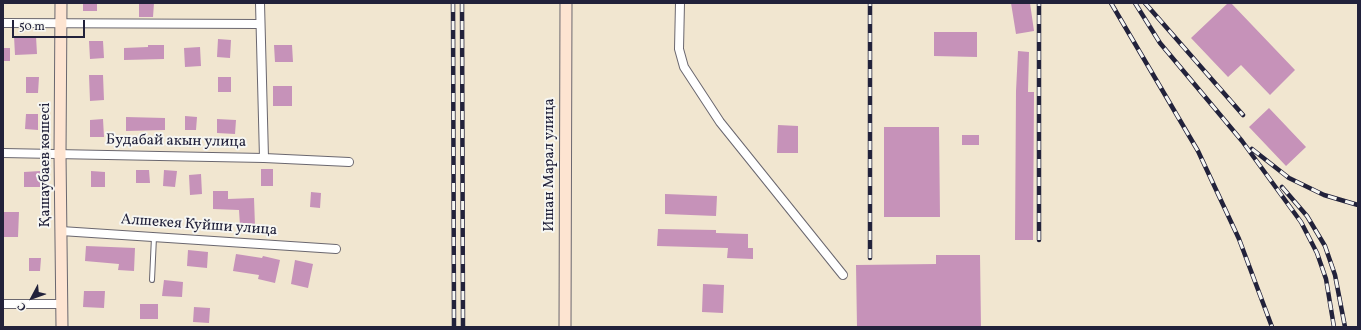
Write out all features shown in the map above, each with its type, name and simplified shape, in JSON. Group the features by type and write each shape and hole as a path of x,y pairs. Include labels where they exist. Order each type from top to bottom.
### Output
{"street":[{"name":"Қашаубаев көшесі","path":"61,3 60,154 62,327"},
{"path":"260,3 264,158"},
{"name":"Ишан Марал улица","path":"565,327 566,3"},
{"path":"680,3 679,49 684,66 720,122 843,275"},
{"path":"3,23 260,24"},
{"name":"Будабай акын улица","path":"3,153 264,158 349,162"},
{"name":"Алшекея Куйши улица","path":"61,231 336,249"},
{"path":"3,304 62,304"}],"lane":[{"path":"152,280 154,236"}],"building":[{"path":"83,3 97,3 97,11 83,11"},
{"path":"139,3 154,3 153,17 139,17"},
{"path":"1011,3 1030,3 1034,31 1016,34"},
{"path":"1228,3 1231,3 1295,70 1270,95 1241,65 1228,77 1191,38"},
{"path":"934,32 977,32 977,57 934,56"},
{"path":"14,36 36,36 37,54 15,55"},
{"path":"218,39 231,40 230,58 217,57"},
{"path":"89,41 103,41 104,58 90,59"},
{"path":"148,45 164,45 164,59 124,60 124,48 148,47"},
{"path":"274,45 292,45 293,62 275,62"},
{"path":"200,47 201,66 185,67 184,48"},
{"path":"3,48 10,48 10,61 3,61"},
{"path":"1018,51 1029,52 1028,92 1034,92 1033,240 1015,240 1016,91"},
{"path":"89,75 103,75 104,100 90,101"},
{"path":"26,77 39,77 38,93 26,93"},
{"path":"218,77 231,77 231,92 218,92"},
{"path":"273,86 292,86 292,106 273,106"},
{"path":"1269,108 1306,147 1286,166 1249,127"},
{"path":"26,114 38,114 38,130 25,129"},
{"path":"185,116 197,117 196,130 185,130"},
{"path":"126,117 165,118 165,130 126,131"},
{"path":"103,119 104,137 90,137 90,120"},
{"path":"217,119 236,120 235,134 217,133"},
{"path":"778,125 798,126 798,153 777,153"},
{"path":"884,127 939,127 940,217 884,217"},
{"path":"962,135 979,135 979,145 962,145"},
{"path":"261,169 273,169 273,186 261,186"},
{"path":"136,170 149,170 150,183 136,183"},
{"path":"164,170 177,171 175,187 163,186"},
{"path":"40,171 40,187 24,187 24,172"},
{"path":"91,171 105,172 105,187 91,187"},
{"path":"201,174 202,194 190,195 189,175"},
{"path":"213,191 228,191 228,199 254,198 255,226 240,226 239,210 213,209"},
{"path":"311,192 321,193 320,208 310,207"},
{"path":"665,194 717,196 716,216 665,214"},
{"path":"3,212 19,212 18,237 3,237"},
{"path":"658,229 716,230 716,233 748,234 748,248 753,248 753,259 727,258 728,248 657,246"},
{"path":"86,246 135,248 134,271 118,270 119,264 85,261"},
{"path":"188,250 208,252 207,268 187,266"},
{"path":"236,254 262,258 263,256 280,260 275,283 258,279 259,275 233,271"},
{"path":"936,255 980,255 981,327 857,327 856,265 936,264"},
{"path":"29,258 41,258 40,271 29,271"},
{"path":"295,260 313,264 308,288 291,284"},
{"path":"164,280 183,282 182,297 162,296"},
{"path":"703,284 724,285 723,313 702,312"},
{"path":"84,291 105,291 104,308 83,307"},
{"path":"140,304 158,304 158,319 140,319"},
{"path":"194,307 210,308 209,323 193,322"}],"railway":[{"path":"453,3 454,327"},
{"path":"462,3 463,327"},
{"path":"870,3 870,258"},
{"path":"1039,3 1039,240"},
{"path":"1111,3 1198,151 1239,239 1272,327"},
{"path":"1135,3 1160,43 1242,141 1301,222 1317,253 1326,279 1334,327"},
{"path":"1145,3 1243,115"},
{"path":"1252,149 1289,178 1324,195 1358,205"},
{"path":"1282,187 1307,216 1325,246 1335,275 1345,327"}]}
